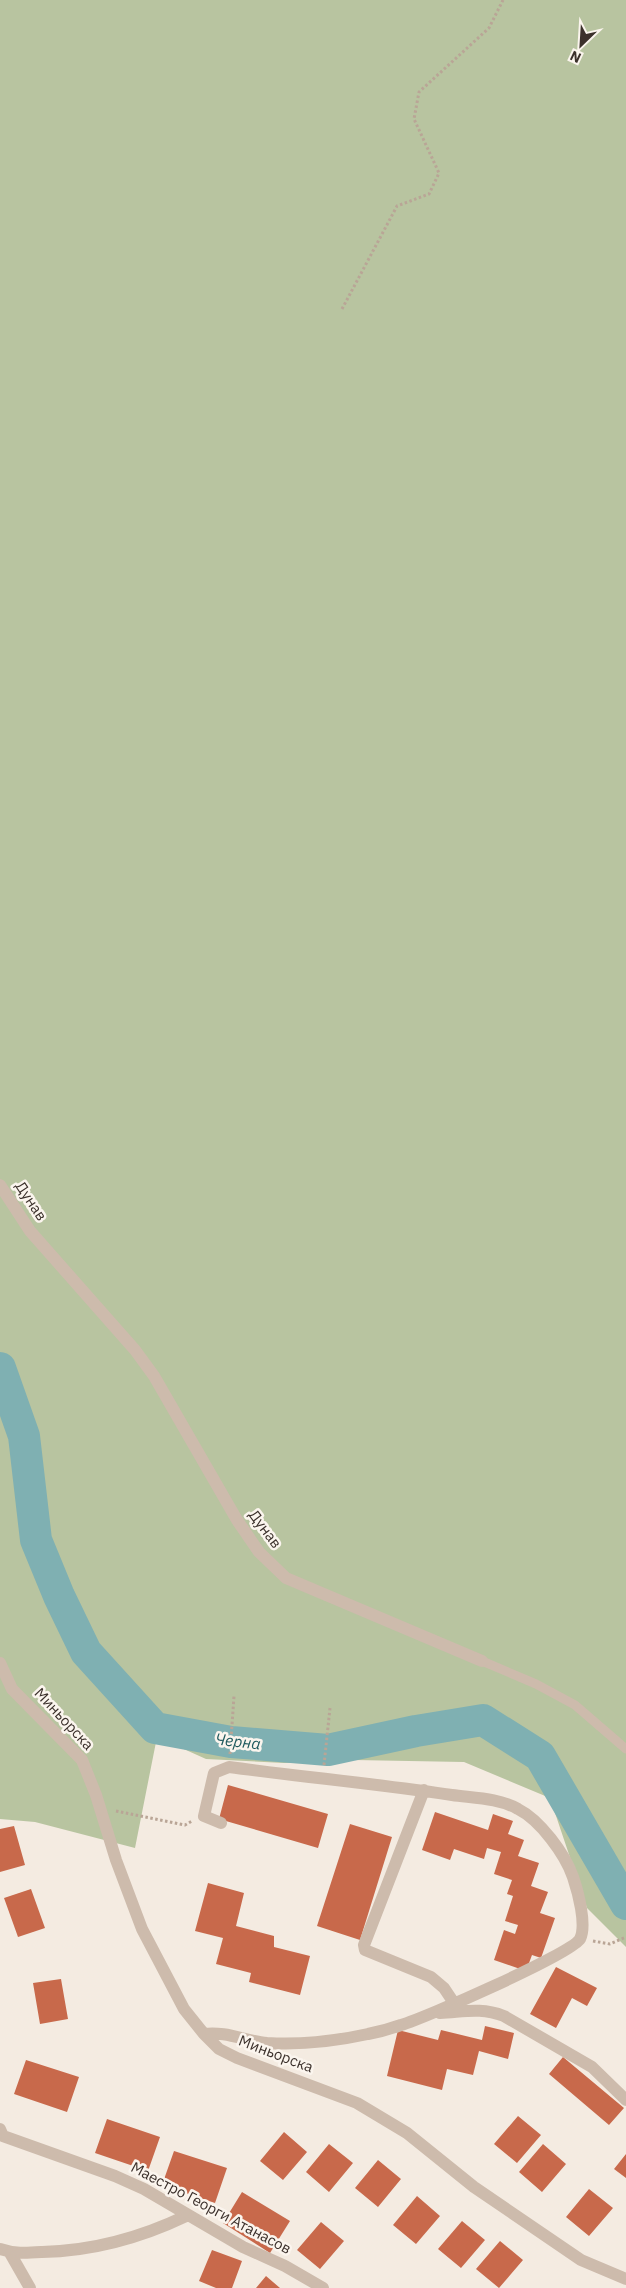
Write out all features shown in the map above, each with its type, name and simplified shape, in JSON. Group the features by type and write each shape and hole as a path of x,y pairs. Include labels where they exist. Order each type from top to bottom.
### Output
{"street":[{"name":"Дунав","path":"0,1185 30,1231 135,1350 154,1376 237,1520 258,1552 286,1578 482,1661"},
{"name":"Миньорска","path":"0,1663 12,1689 82,1760 142,1929 184,2009 204,2034 219,2048 237,2058 357,2103 407,2134 474,2187 581,2260 626,2279"},
{"path":"204,2034 224,2033 264,2042 294,2044 366,2035 402,2025 530,1969 577,1943 582,1933 579,1894 564,1858 536,1822 518,1808 480,1798 424,1790 229,1767 214,1772 204,1816 221,1823"},
{"path":"424,1790 364,1945 365,1950 431,1977 444,1988 454,2003"},
{"path":"430,2013 477,2009 488,2010 504,2016 592,2068 626,2100"},
{"name":"Маестро Георги Атанасов","path":"0,2129 3,2136 115,2176 144,2189 186,2216 243,2248 285,2266 323,2288"},
{"path":"5,2251 66,2252 121,2242 157,2230 186,2216"},
{"path":"5,2251 30,2288"}],"lane":[{"name":"Дунав","path":"482,1661 536,1684 576,1705 626,1749"}],"path":[{"path":"342,309 397,206 429,194 439,173 414,119 420,92 489,28 503,0"},
{"path":"229,1767 234,1696"},
{"path":"322,1778 330,1708"},
{"path":"96,1795 108,1809 150,1819 185,1825 204,1816"},
{"path":"610,1944 626,1936"}],"green space":[{"path":"0,0 626,0 626,1947 587,1908 550,1798 464,1762 354,1760 284,1763 206,1759 157,1737 135,1848 35,1822 0,1819"}],"building":[{"path":"228,1785 328,1814 318,1848 219,1819"},
{"path":"435,1812 488,1830 493,1814 513,1821 508,1834 524,1840 518,1856 539,1863 531,1886 548,1892 540,1913 555,1918 541,1958 532,1955 526,1971 494,1960 504,1930 515,1934 518,1925 505,1921 513,1896 507,1894 512,1880 494,1874 501,1852 487,1848 484,1859 454,1849 450,1860 422,1850"},
{"path":"350,1824 392,1837 360,1940 317,1926"},
{"path":"14,1826 25,1865 0,1872 0,1829"},
{"path":"208,1883 244,1893 236,1926 274,1936 274,1947 310,1956 300,1995 249,1982 251,1973 216,1964 223,1938 195,1931"},
{"path":"31,1889 45,1928 18,1937 4,1898"},
{"path":"556,1967 597,1988 587,2006 572,1998 556,2028 530,2014"},
{"path":"61,1979 68,2019 40,2024 33,1983"},
{"path":"485,2026 514,2033 508,2059 479,2051 473,2075 447,2069 442,2090 387,2076 398,2030 438,2040 441,2030 482,2040"},
{"path":"563,2057 624,2108 609,2125 549,2074"},
{"path":"26,2060 79,2077 67,2112 14,2094"},
{"path":"518,2116 541,2135 517,2163 494,2144"},
{"path":"107,2119 160,2137 148,2171 95,2153"},
{"path":"284,2132 307,2152 283,2180 260,2161"},
{"path":"329,2144 353,2163 329,2192 306,2172"},
{"path":"543,2144 566,2164 542,2192 519,2172"},
{"path":"174,2151 227,2168 215,2203 162,2185"},
{"path":"626,2154 626,2178 614,2169"},
{"path":"378,2160 401,2179 378,2207 355,2188"},
{"path":"589,2189 613,2208 589,2236 566,2217"},
{"path":"242,2192 290,2221 270,2253 223,2223"},
{"path":"417,2196 440,2216 416,2244 393,2225"},
{"path":"462,2221 485,2240 461,2268 438,2249"},
{"path":"321,2222 344,2241 320,2269 297,2250"},
{"path":"500,2241 523,2260 499,2288 476,2269"},
{"path":"212,2250 242,2261 232,2288 216,2288 199,2281"},
{"path":"266,2276 280,2288 256,2288"}],"waterway":[{"name":"Черна","path":"0,1368 24,1436 36,1540 59,1596 86,1652 155,1728 231,1742 328,1750 416,1731 483,1720 540,1756 626,1904"}]}
